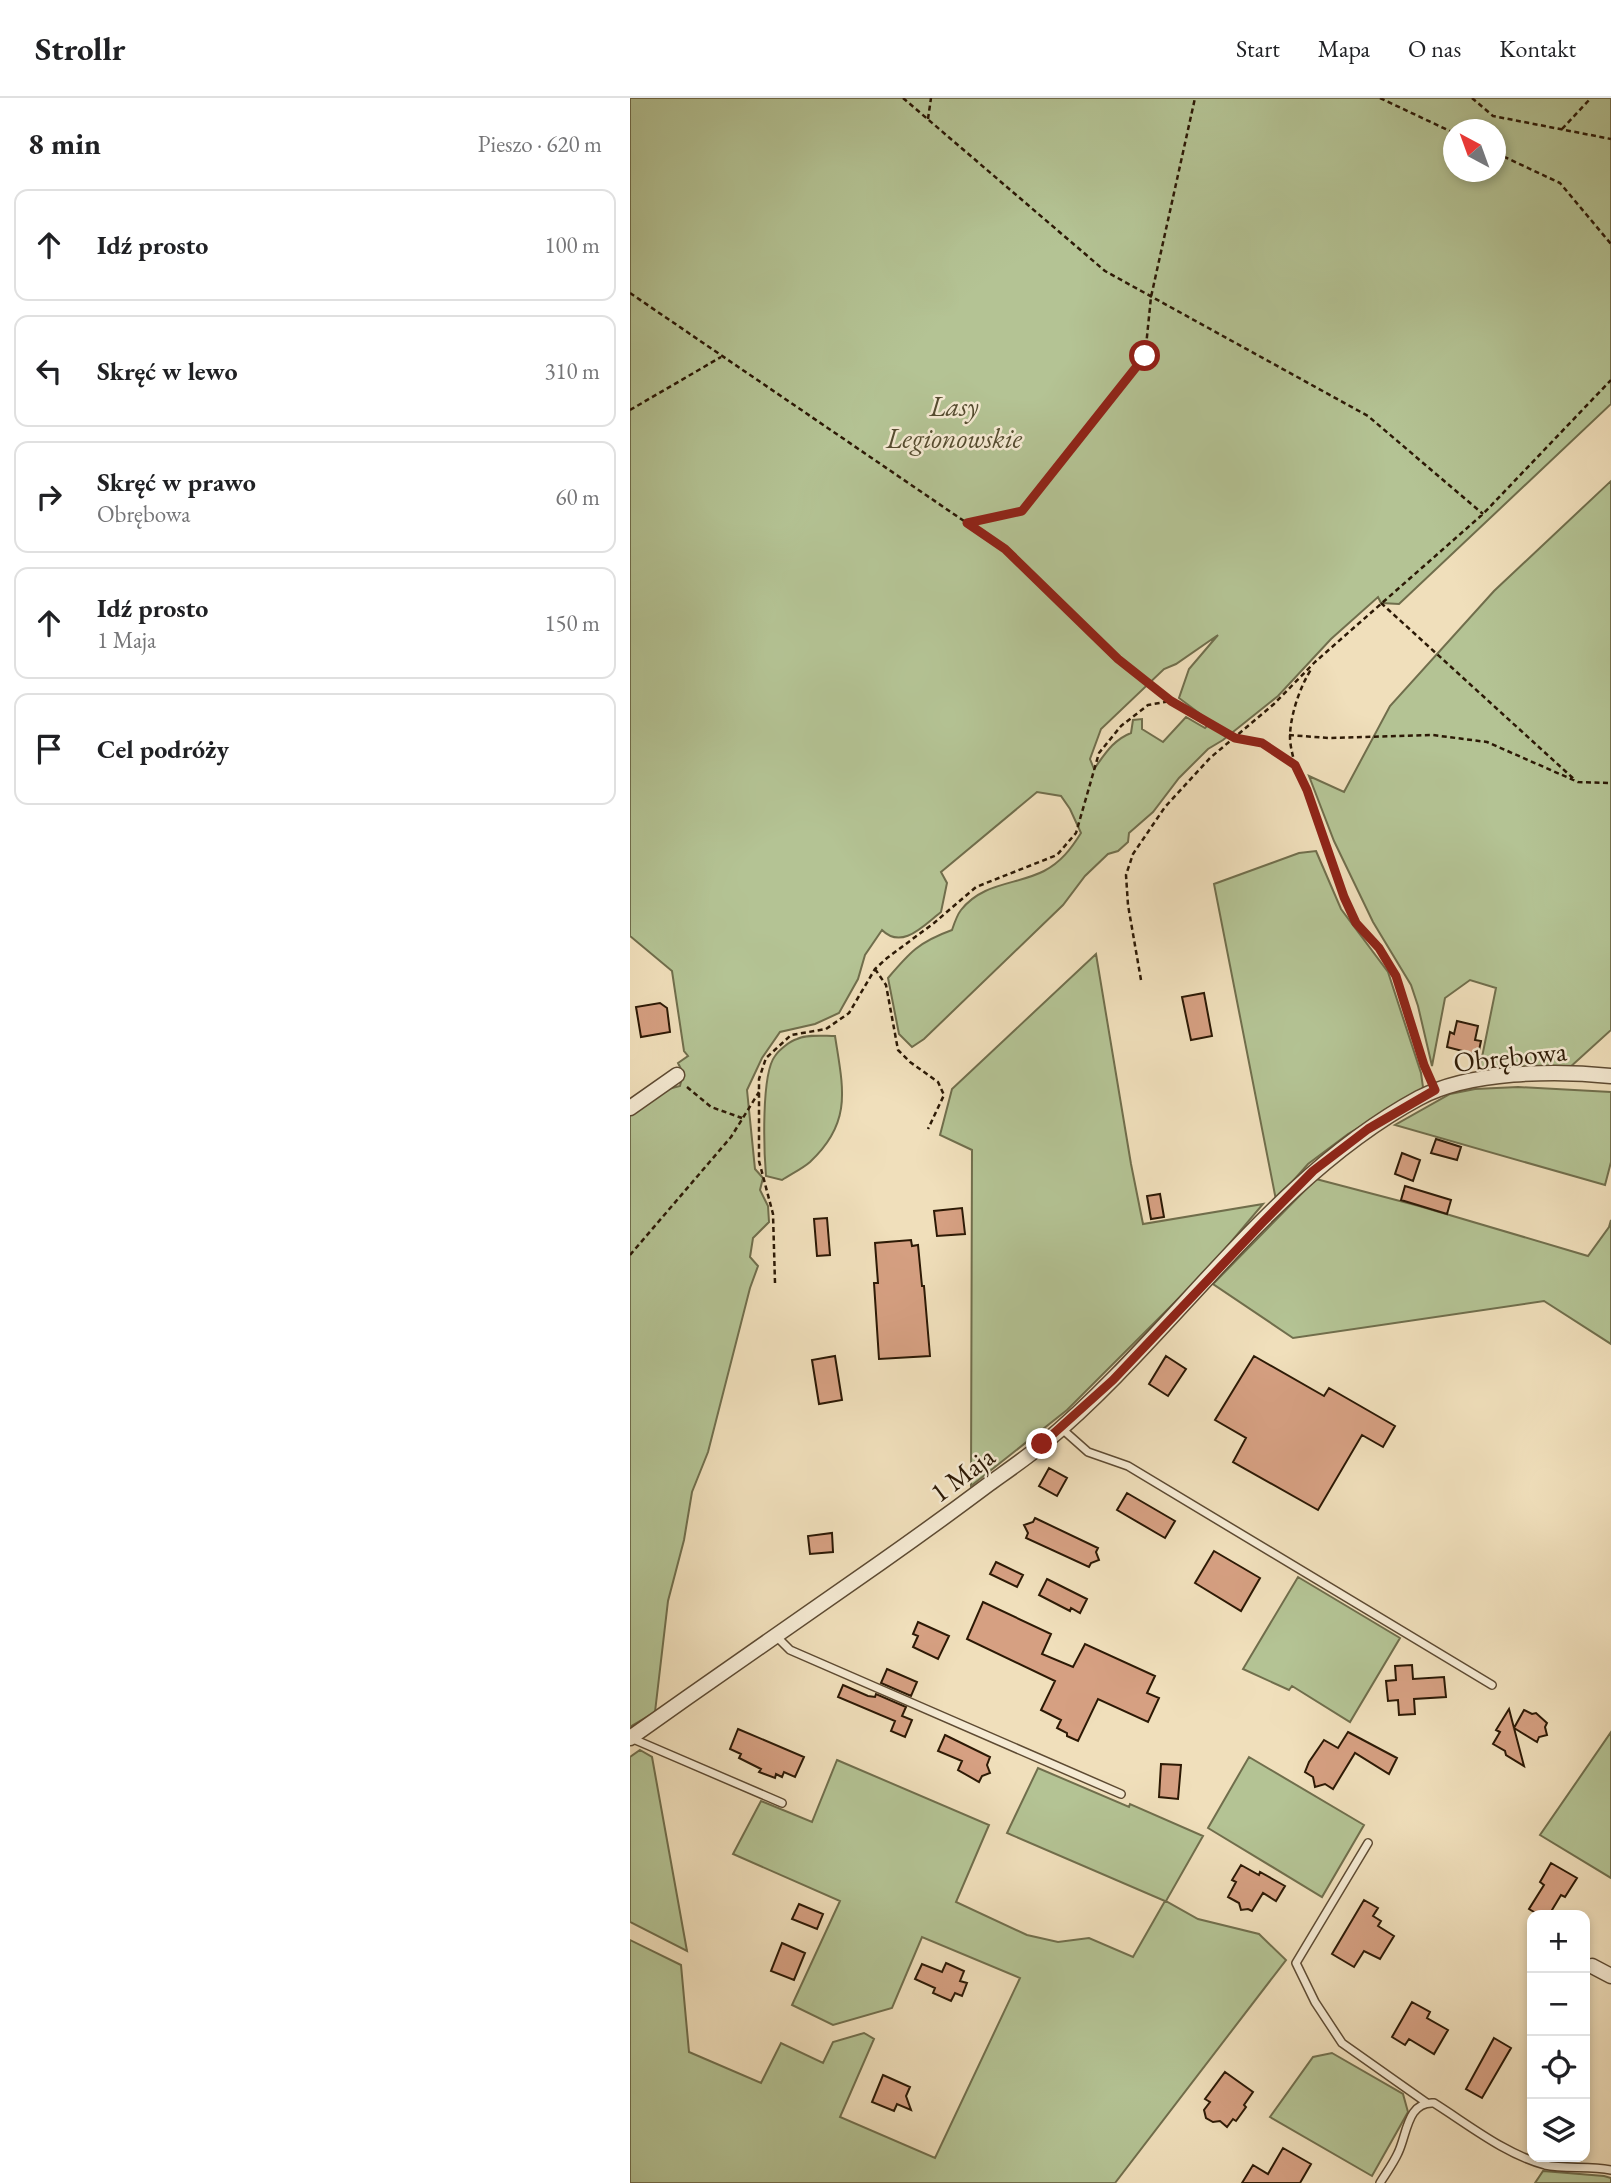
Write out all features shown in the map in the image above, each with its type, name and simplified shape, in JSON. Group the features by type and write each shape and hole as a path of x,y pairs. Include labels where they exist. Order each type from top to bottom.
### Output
{"street":[{"name":"Obrębowa","path":"1313,1171 1368,1129 1435,1090 1452,1084 1483,1078 1575,1072 1611,1076"},
{"path":"630,1108 677,1074"},
{"name":"1 Maja","path":"630,1738 946,1517 1042,1444 1113,1380 1313,1171"},
{"path":"1592,1966 1611,1976"}],"lane":[{"path":"1061,1428 1088,1451 1128,1466 1492,1685"},
{"path":"776,1636 790,1650 1121,1794"},
{"path":"630,1738 782,1802"},
{"path":"1368,1843 1296,1963 1315,2002 1342,2043 1427,2103"},
{"path":"1380,2183 1399,2152 1413,2112 1420,2105 1427,2103 1434,2103 1496,2143 1547,2165 1594,2166 1611,2170"}],"path":[{"path":"903,98 1105,271 1368,416 1483,514"},
{"path":"928,119 931,98"},
{"path":"967,523 1022,511 1145,356 1151,297 1195,98"},
{"path":"1380,98 1443,128"},
{"path":"1472,98 1493,116 1611,139"},
{"path":"1562,130 1591,98"},
{"path":"1506,158 1560,183 1611,244"},
{"path":"630,293 1005,549 1118,659 1171,701 1235,738 1262,743 1295,765"},
{"path":"630,410 721,357"},
{"path":"1141,980 1128,905 1126,874 1133,854 1165,807 1210,758 1274,704 1315,662 1483,514 1611,380"},
{"path":"1381,603 1578,782"},
{"path":"1315,662 1306,676 1289,735 1295,765 1307,790 1344,897 1356,923 1379,948 1396,976 1424,1065 1435,1090"},
{"path":"775,1283 773,1214 759,1161 759,1079 766,1058 791,1035 826,1029 849,1013 875,969 976,887 1057,855 1076,834 1099,753 1121,726 1148,705 1171,701"},
{"path":"1289,735 1329,738 1433,735 1487,742 1578,782 1611,783"},
{"path":"875,969 886,985 898,1050 909,1062 938,1082 944,1095 928,1129"},
{"path":"677,1074 687,1087 711,1107 741,1118"},
{"path":"630,1255 731,1137 759,1092"}],"green space":[{"name":"Lasy Legionowskie","path":"630,98 1611,98 1611,404 1399,604 1381,603 1378,597 1331,639 1278,696 1208,749 1179,778 1153,812 1129,833 1128,842 1118,851 1108,854 1085,876 1063,905 924,1039 912,1047 899,1034 888,978 916,949 952,930 961,910 979,894 1034,876 1056,864 1065,855 1081,833 1061,796 1037,792 941,872 947,883 941,912 905,937 890,936 882,930 865,955 858,979 839,1013 815,1024 780,1032 762,1058 747,1090 755,1169 763,1178 760,1190 768,1206 769,1222 753,1238 750,1257 758,1266 708,1452 692,1492 684,1540 668,1601 655,1712 630,1727 630,1111 657,1092 680,1086 683,1073 678,1063 688,1056 684,1051 672,971 630,936","holes":["1218,635 1189,669 1179,698 1211,722 1205,728 1186,717 1163,742 1142,729 1142,719 1133,720 1131,733 1114,744 1094,769 1090,759 1101,729 1164,669 1176,664"]},
{"path":"1611,481 1611,1030 1568,1069 1480,1067 1496,988 1470,980 1445,998 1432,1066 1411,985 1373,922 1334,841 1309,776 1344,792 1390,706 1494,591"},
{"path":"1316,851 1341,909 1388,972 1421,1073 1423,1087 1421,1091 1348,1134 1308,1164 1276,1200 1214,884 1299,853"},
{"path":"1096,954 1143,1224 1263,1204 1209,1268 1067,1410 971,1486 972,1150 940,1135 952,1089"},
{"path":"835,1036 841,1072 842,1104 833,1133 824,1147 800,1169 782,1180 766,1176 765,1096 767,1079 775,1056 801,1037"},
{"path":"1518,1087 1611,1092 1611,1162 1605,1185 1395,1125 1450,1094 1475,1089"},
{"path":"1316,1179 1588,1256 1611,1220 1611,1344 1544,1301 1293,1338 1213,1284"},
{"path":"1298,1577 1400,1638 1350,1722 1292,1686 1289,1690 1243,1669"},
{"path":"1611,1732 1611,1878 1540,1835"},
{"path":"640,1750 652,1757 687,1951 630,1922 630,1757"},
{"path":"1249,1757 1364,1825 1322,1897 1208,1828"},
{"path":"837,1760 989,1825 956,1902 1027,1935 1058,1942 1089,1938 1133,1957 1165,1901 1007,1833 1038,1768 1203,1836 1166,1901 1198,1919 1259,1934 1286,1960 1115,2183 630,2183 630,1940 681,1965 689,2052 761,2083 781,2043 823,2063 833,2042 864,2033 874,2039 840,2117 935,2158 1020,1978 922,1937 892,2008 833,2025 792,2005 840,1901 733,1854 761,1801 812,1822"},
{"path":"1332,2053 1403,2094 1408,2112 1372,2176 1270,2117 1313,2057"},
{"path":"1543,2171 1604,2176 1611,2178 1611,2183 1535,2183"}],"building":[{"path":"1204,993 1212,1036 1191,1040 1182,997"},
{"path":"660,1003 667,1008 670,1032 641,1037 636,1007"},
{"path":"1457,1021 1478,1026 1475,1040 1481,1041 1478,1055 1447,1047 1450,1032 1454,1034"},
{"path":"1436,1139 1461,1147 1457,1160 1431,1153"},
{"path":"1402,1153 1420,1160 1413,1181 1395,1174"},
{"path":"1405,1186 1451,1200 1447,1214 1401,1200"},
{"path":"1160,1194 1164,1217 1151,1219 1147,1196"},
{"path":"962,1208 965,1234 937,1236 934,1211"},
{"path":"827,1218 830,1255 817,1256 814,1219"},
{"path":"911,1240 912,1246 918,1245 930,1356 879,1359 874,1283 878,1283 875,1243"},
{"path":"835,1356 842,1400 819,1404 812,1360"},
{"path":"1166,1356 1186,1369 1168,1396 1149,1384"},
{"path":"1254,1356 1324,1396 1329,1388 1395,1426 1383,1447 1362,1435 1318,1510 1233,1462 1246,1438 1215,1420"},
{"path":"1049,1468 1067,1478 1057,1496 1039,1486"},
{"path":"1127,1493 1175,1521 1165,1538 1117,1510"},
{"path":"1035,1518 1098,1548 1096,1552 1099,1560 1091,1563 1089,1567 1026,1538 1028,1533 1024,1525 1033,1522"},
{"path":"832,1533 833,1552 810,1554 808,1536"},
{"path":"1214,1551 1260,1578 1241,1611 1195,1583"},
{"path":"996,1562 1023,1575 1017,1587 990,1574"},
{"path":"1047,1579 1087,1599 1080,1613 1071,1608 1070,1611 1039,1595"},
{"path":"983,1602 1051,1634 1042,1654 1073,1667 1085,1644 1155,1676 1147,1693 1159,1698 1148,1722 1098,1699 1078,1741 1067,1736 1067,1733 1057,1728 1061,1720 1041,1710 1055,1681 967,1639"},
{"path":"918,1622 949,1636 938,1659 913,1647 918,1636 913,1634"},
{"path":"1412,1665 1413,1679 1444,1677 1446,1697 1414,1699 1415,1714 1399,1715 1398,1700 1388,1701 1386,1681 1396,1680 1395,1666"},
{"path":"887,1669 917,1682 911,1696 881,1683"},
{"path":"843,1685 868,1696 875,1697 876,1694 906,1707 902,1716 912,1720 905,1737 891,1731 895,1721 838,1697"},
{"path":"1509,1709 1524,1766 1493,1744 1500,1732 1496,1730"},
{"path":"1524,1710 1536,1713 1547,1723 1547,1735 1539,1737 1537,1742 1514,1728"},
{"path":"738,1729 804,1757 795,1777 784,1772 782,1777 776,1774 775,1778 759,1772 761,1769 739,1758 741,1754 730,1749"},
{"path":"1348,1732 1397,1758 1389,1774 1355,1753 1333,1789 1325,1784 1315,1787 1313,1777 1305,1772 1309,1762 1324,1740 1338,1748"},
{"path":"945,1735 990,1757 987,1765 990,1773 982,1776 979,1782 958,1770 962,1761 938,1751"},
{"path":"1161,1764 1181,1765 1178,1799 1159,1797"},
{"path":"1551,1863 1577,1878 1565,1897 1561,1895 1552,1910 1531,1910 1544,1885 1540,1882"},
{"path":"1241,1865 1285,1886 1276,1901 1263,1893 1252,1911 1241,1910 1239,1903 1228,1897 1236,1882 1232,1880"},
{"path":"1364,1900 1378,1908 1373,1916 1381,1921 1378,1926 1394,1936 1380,1959 1364,1951 1354,1967 1332,1954"},
{"path":"799,1904 823,1914 817,1929 792,1919"},
{"path":"782,1943 805,1953 794,1980 771,1971"},
{"path":"946,1963 964,1971 960,1981 967,1983 962,1996 955,1993 951,2001 933,1993 935,1988 915,1979 922,1964 942,1972"},
{"path":"1412,2002 1430,2012 1427,2018 1448,2030 1434,2054 1409,2039 1405,2045 1392,2037"},
{"path":"1494,2038 1511,2048 1482,2098 1466,2089"},
{"path":"1225,2072 1253,2092 1236,2121 1233,2119 1227,2127 1220,2121 1213,2122 1206,2118 1204,2110 1210,2102 1205,2099"},
{"path":"883,2075 910,2087 906,2096 911,2110 897,2104 894,2111 872,2102"},
{"path":"1283,2148 1311,2164 1300,2183 1242,2183 1253,2165 1268,2174"}],"route":[{"path":"1042,1444 1113,1380 1313,1171 1368,1129 1435,1090 1424,1065 1396,976 1379,948 1356,923 1344,897 1307,790 1295,765 1262,743 1235,738 1171,701 1118,659 1005,549 967,523 1022,511 1145,356"}]}
